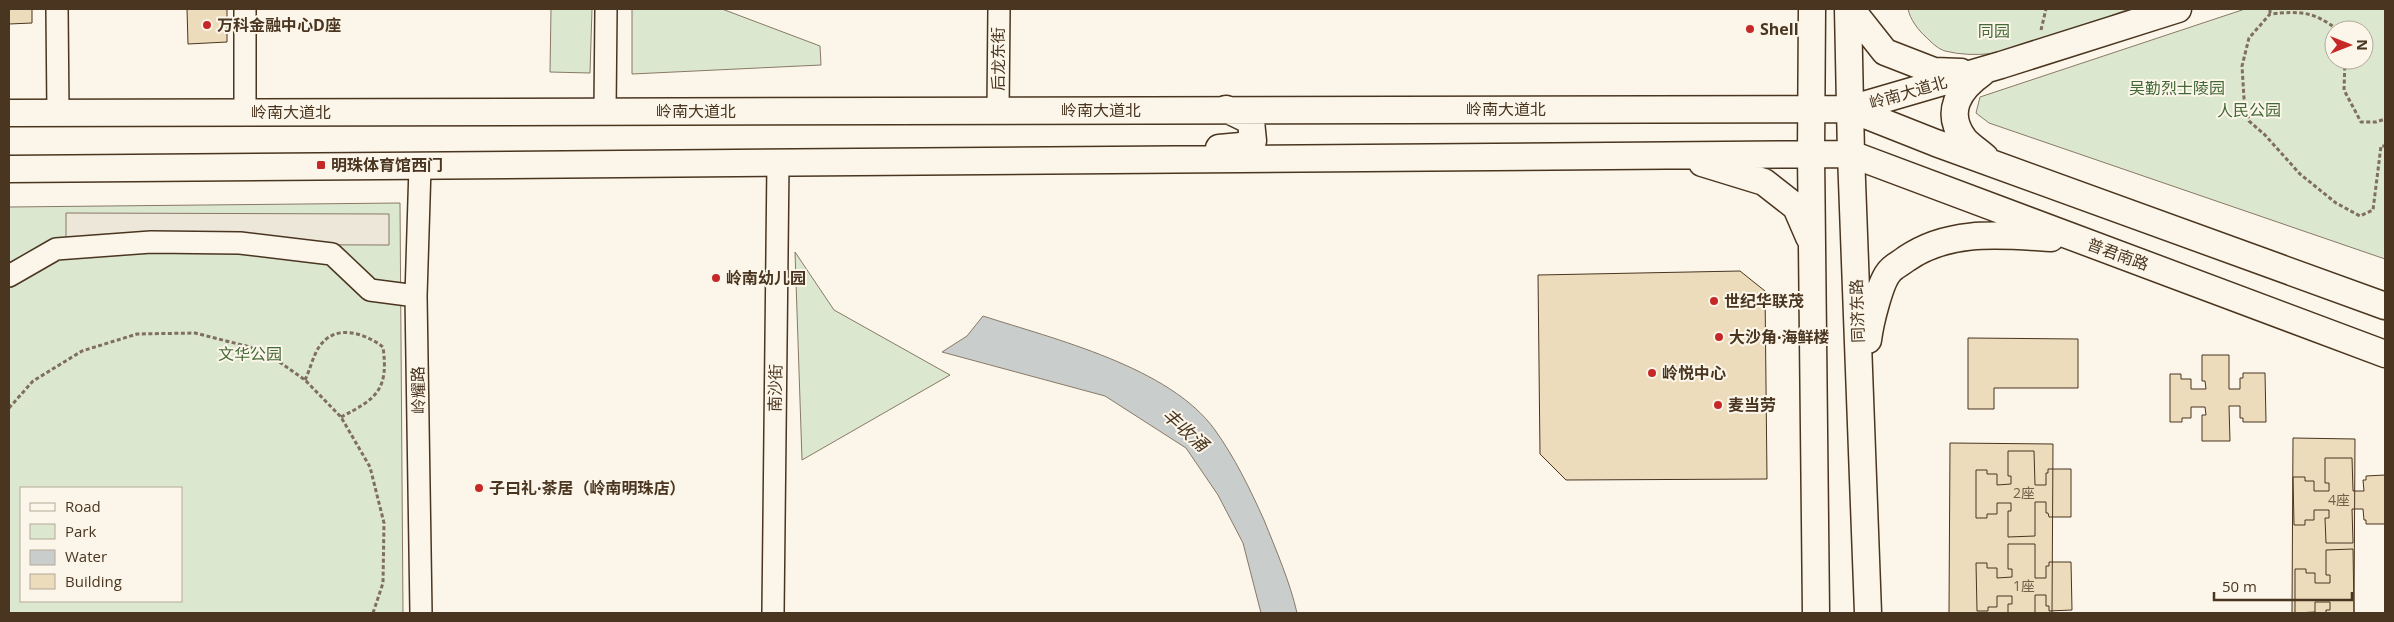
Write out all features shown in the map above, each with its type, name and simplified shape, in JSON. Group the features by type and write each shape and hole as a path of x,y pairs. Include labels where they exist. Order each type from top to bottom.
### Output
{"main road":[{"path":"1812,9 1811,154 1816,613"},
{"path":"1850,9 1885,52 1934,71 1987,70"},
{"name":"同济东路","path":"1850,9 1851,154 1868,613"},
{"name":"岭南大道北","path":"9,113 1850,109 1987,70 2178,9"},
{"path":"1987,70 1965,87 1956,100 1955,112 1956,124 1964,139 1992,164"},
{"path":"1850,109 1992,164 2385,306"},
{"path":"1138,159 1170,147 1232,147 1241,146 1253,140 1251,121 1226,110"},
{"path":"9,169 1851,154"},
{"name":"普君南路","path":"1851,154 2385,354"},
{"path":"1677,156 1764,182 1796,207 1812,245"},
{"path":"1861,395 1870,319 1889,271 1923,247 1958,237 2009,236 2077,239"}],"street":[{"path":"57,9 58,113"},
{"path":"245,9 245,113"},
{"path":"604,111 606,9"},
{"name":"后龙东街","path":"998,110 999,9"},
{"name":"南沙街","path":"772,613 778,162"},
{"name":"岭耀路","path":"420,167 416,296 420,613"},
{"path":"9,276 56,249 152,242 240,243 332,254 370,290 416,296"}],"path":[{"path":"2041,33 2046,9"},
{"path":"2270,9 2270,14 2249,38 2242,66 2244,98 2249,121 2265,135 2300,174 2336,203 2360,216 2374,210 2381,146 2385,146"},
{"path":"2270,14 2301,11 2324,21"},
{"path":"2345,70 2344,90 2361,122 2376,122 2385,119"},
{"path":"305,380 320,346 332,336 344,332 355,332 368,336 383,347 385,372 374,398 341,416"},
{"path":"9,408 33,381 82,351 137,334 195,333 250,347 278,361 305,380 341,416 370,467 384,523 383,583 373,613"}],"green space":[{"path":"551,9 592,9 590,73 550,72"},
{"path":"632,9 722,9 820,46 821,65 632,74"},
{"name":"同园","path":"1908,9 2129,9 2062,35 2015,50 1991,54 1968,54 1945,51 1937,47 1917,28"},
{"name":"人民公园","path":"2245,9 2385,9 2385,259 1989,123 1976,113 1980,97"},
{"name":"文华公园","path":"400,203 403,613 9,613 9,207"},
{"path":"795,252 834,310 950,375 802,460"}],"shaded area":[{"path":"66,213 389,214 389,245 66,244"}],"water":[{"name":"丰收涌","path":"983,316 1109,358 1141,372 1170,389 1195,408 1215,430 1248,485 1278,554 1297,613 1261,613 1243,543 1218,495 1186,448 1105,396 942,352 967,336"}],"building":[{"path":"9,9 32,9 32,23 9,24"},
{"name":"万科金融中心D座","path":"187,9 227,9 227,42 188,44"},
{"name":"岭悦中心","path":"1740,271 1765,291 1767,479 1566,480 1540,454 1538,275"},
{"path":"1968,338 2078,339 2078,388 1994,388 1994,409 1968,409"},
{"path":"2202,355 2229,355 2229,389 2240,389 2240,378 2243,378 2243,373 2265,373 2266,422 2243,422 2243,418 2240,418 2240,406 2229,406 2230,441 2202,441 2202,415 2206,415 2205,407 2191,407 2191,418 2182,418 2182,422 2170,422 2170,374 2181,374 2181,379 2191,379 2191,389 2206,389 2205,381 2202,381"},
{"path":"2293,438 2355,439 2354,613 2292,613"},
{"path":"1950,443 2053,444 2052,613 1949,613"},
{"path":"2008,451 2034,451 2035,485 2046,485 2048,469 2071,469 2071,517 2049,517 2048,513 2046,513 2046,502 2035,502 2035,536 2008,537 2008,511 2011,511 2011,503 1997,503 1997,514 1987,514 1987,518 1976,518 1976,470 1987,470 1987,474 1997,474 1997,485 2011,484 2011,476 2008,476"},
{"path":"2325,458 2352,458 2353,491 2364,491 2363,480 2366,480 2366,476 2385,475 2385,524 2366,524 2363,509 2352,509 2353,543 2326,543 2325,518 2329,518 2329,510 2314,510 2314,520 2305,520 2305,525 2294,525 2293,477 2305,477 2305,481 2314,481 2314,491 2329,491 2329,483 2325,483"},
{"path":"2008,544 2035,544 2035,578 2046,578 2046,566 2049,566 2049,562 2071,562 2072,610 2049,611 2049,606 2046,606 2046,595 2035,595 2035,613 2008,613 2008,604 2012,604 2012,596 1997,596 1997,607 1988,607 1988,611 1977,611 1976,563 1987,563 1987,568 1997,568 1997,578 2012,577 2012,569 2008,569"},
{"path":"2353,549 2354,613 2326,613 2326,610 2330,610 2330,602 2315,602 2315,612 2295,613 2295,569 2306,569 2306,573 2315,573 2315,583 2330,583 2330,575 2326,575 2326,550"}],"place":[{"name":"万科金融中心D座","path":"207,25"},
{"name":"Shell","path":"1750,29"},
{"name":"明珠体育馆西门","path":"321,165"},
{"name":"岭南幼儿园","path":"716,278"},
{"name":"世纪华联茂","path":"1714,301"},
{"name":"大沙角·海鲜楼","path":"1719,337"},
{"name":"岭悦中心","path":"1652,373"},
{"name":"麦当劳","path":"1718,405"},
{"name":"子曰礼·茶居（岭南明珠店）","path":"479,488"}],"park label":[{"name":"吴勤烈士陵园","path":"2177,88"}]}
